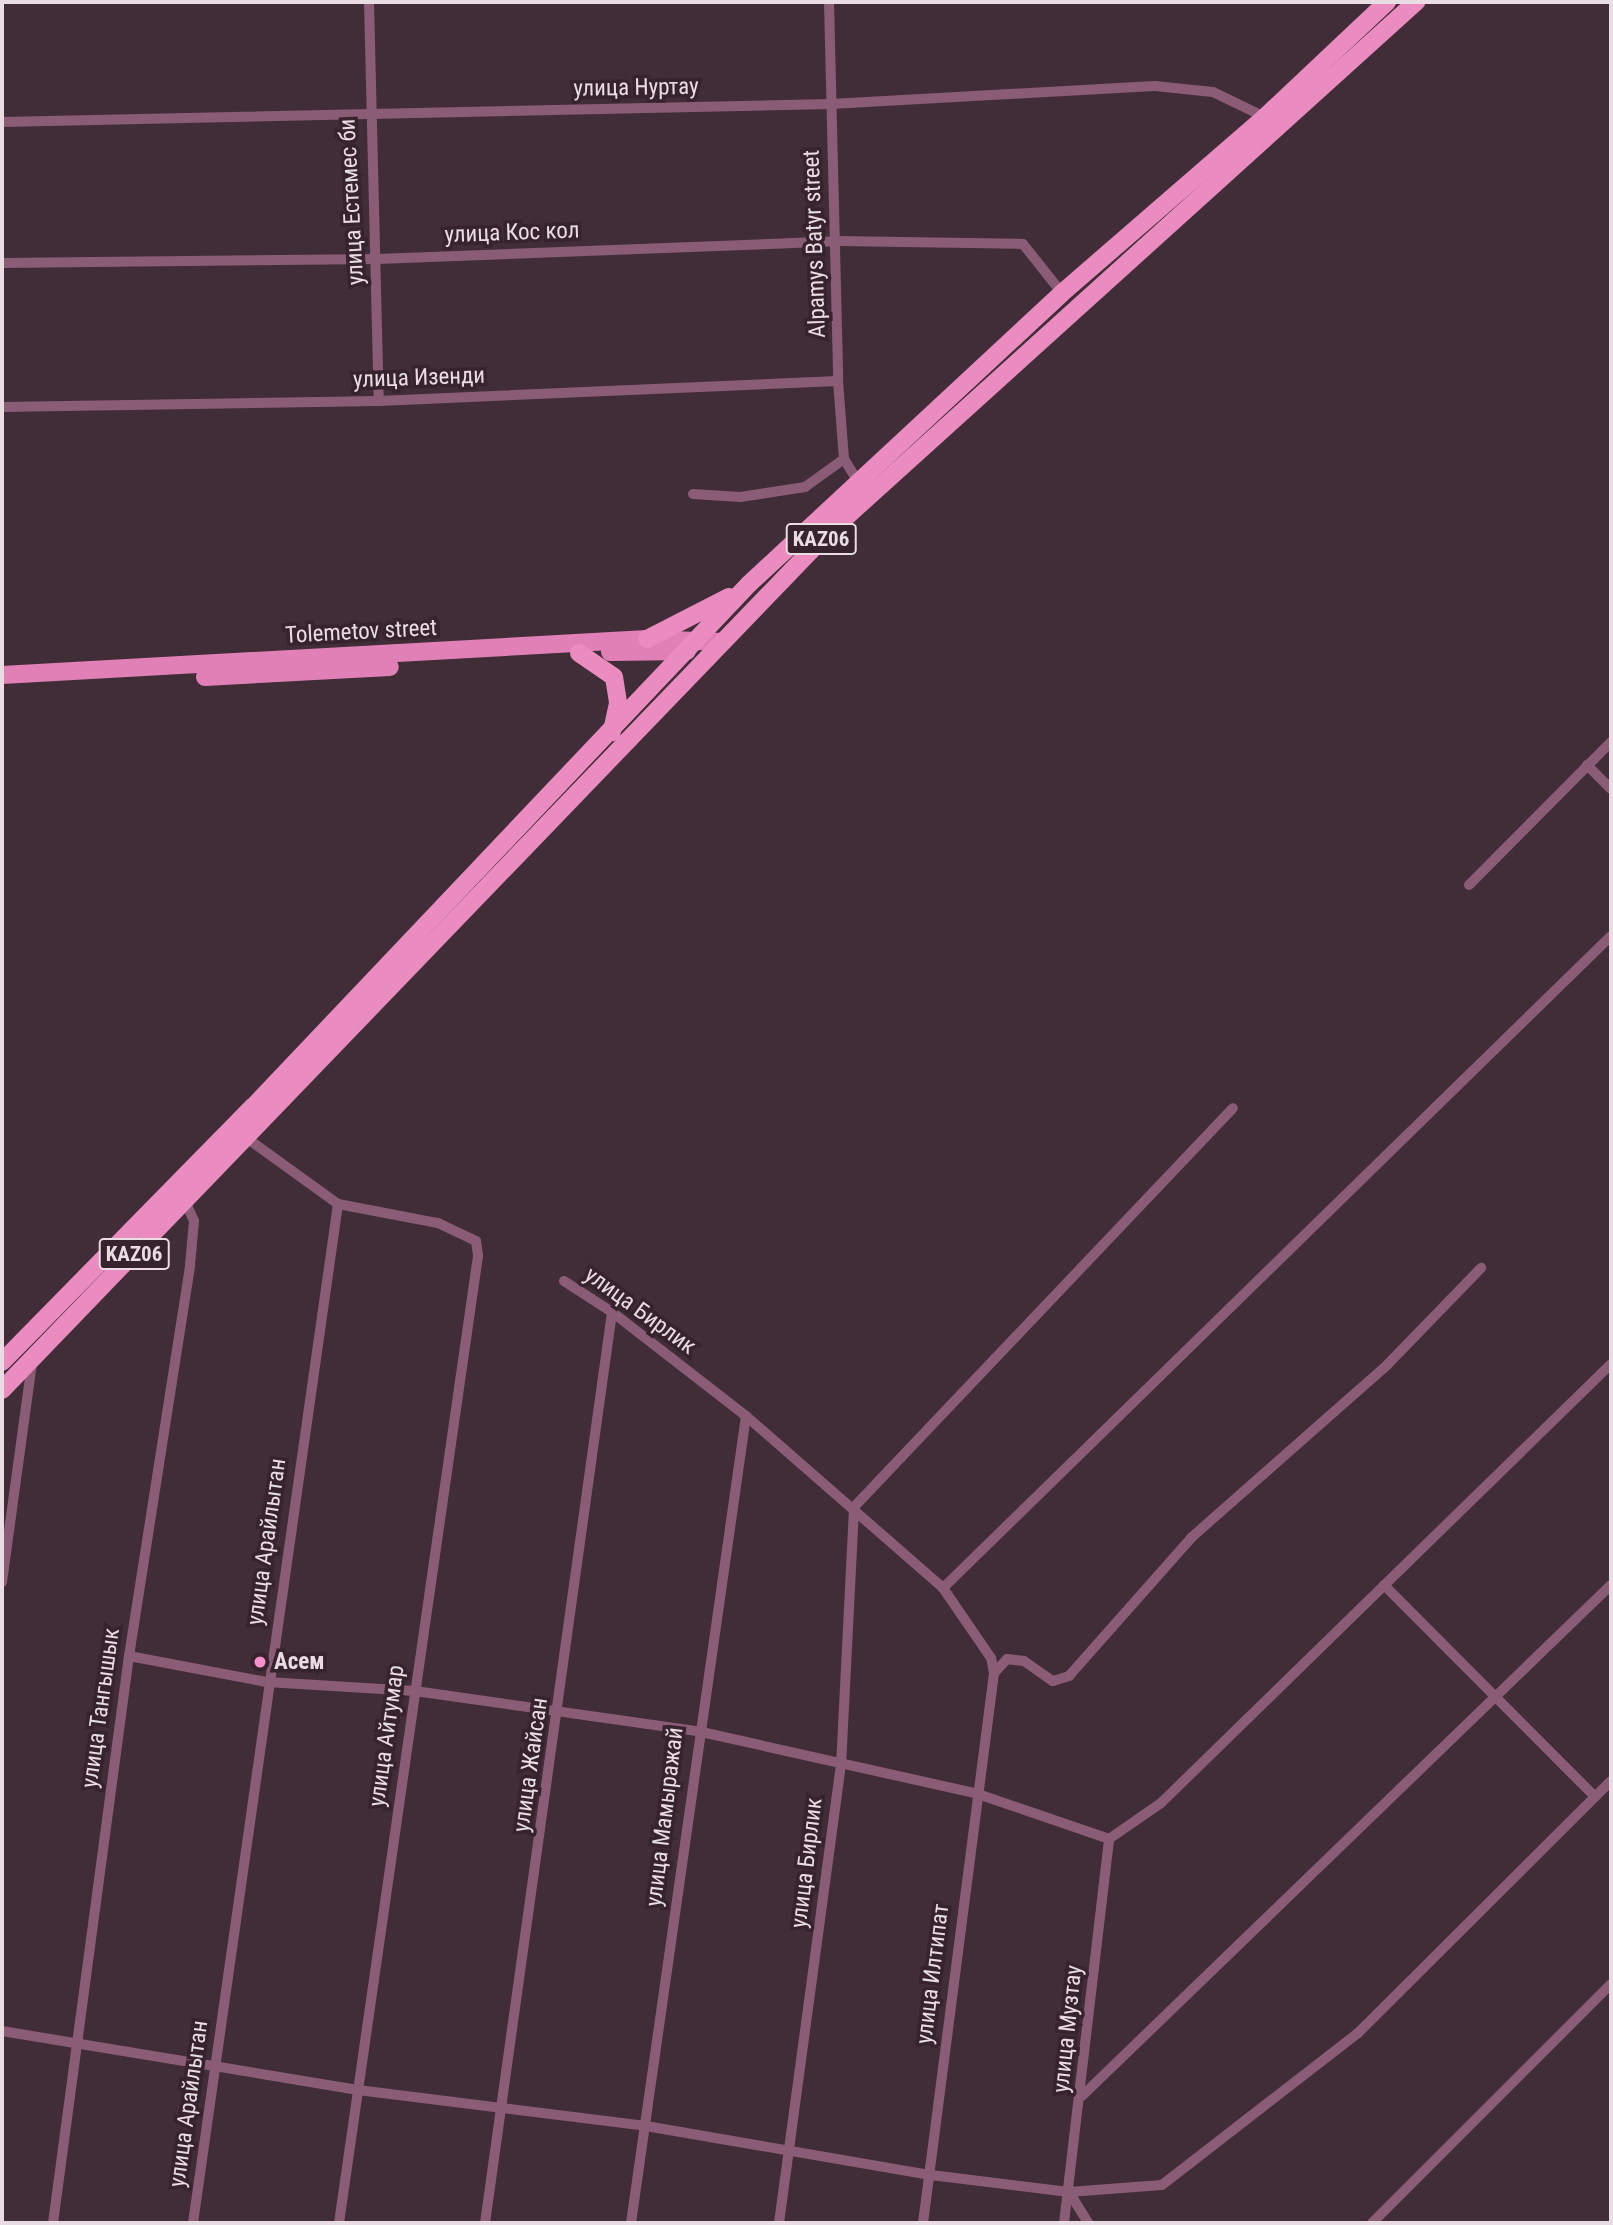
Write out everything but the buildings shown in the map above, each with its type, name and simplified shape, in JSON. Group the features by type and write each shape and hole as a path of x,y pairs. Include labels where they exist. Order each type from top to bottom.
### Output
{"highway":[{"name":"KАZ06","path":"2,1362 232,1127 693,646 749,584 1062,293 1265,117 1387,2"},
{"name":"KАZ06","path":"2,1390 825,536 1416,2"},
{"path":"647,639 749,584"},
{"path":"579,653 614,677 618,703 611,732"}],"main road":[{"name":"Tolemetov street","path":"2,675 647,639 717,648"},
{"name":"Tolemetov street","path":"2,687 693,646"}],"street":[{"name":"улица Естемес би","path":"369,2 368,115 377,259 379,401"},
{"name":"Alpamys Batyr street","path":"829,2 838,242 838,381 844,459 858,481"},
{"name":"улица Нуртау","path":"2,122 831,104 1155,86 1213,92 1265,117"},
{"name":"улица Кос кол","path":"2,263 377,259 838,242 1023,244 1062,293"},
{"name":"улица Изенди","path":"2,407 379,401 838,381"},
{"path":"693,494 740,497 805,487 844,459"},
{"path":"1469,886 1611,742"},
{"path":"1587,765 1611,789"},
{"path":"943,1588 1611,936"},
{"path":"855,1507 1234,1108"},
{"path":"232,1127 338,1204"},
{"name":"улица Тангышык","path":"53,2223 128,1656 190,1265 194,1221 185,1201"},
{"name":"улица Айтумар","path":"338,1204 438,1223 476,1241 478,1256 339,2223"},
{"name":"улица Арайлытан","path":"194,2223 267,1682 338,1204"},
{"path":"994,1673 1007,1659 1024,1661 1053,1681 1069,1676 1192,1537 1388,1364 1481,1268"},
{"name":"улица Бирлик","path":"564,1282 612,1312 746,1416 855,1507 908,1562 943,1588 991,1658 994,1673"},
{"name":"улица Жайсан","path":"485,2223 560,1714 612,1312"},
{"path":"2,1583 33,1357"},
{"path":"128,1656 267,1682 415,1690 560,1714 697,1731 841,1766 975,1793 1109,1839 1161,1803 1611,1364"},
{"name":"улица Мамыражай","path":"631,2223 697,1731 746,1416"},
{"name":"улица Бирлик","path":"779,2223 841,1766 855,1507"},
{"path":"1384,1585 1595,1797"},
{"path":"1082,2096 1611,1585"},
{"name":"улица Илтипат","path":"923,2223 931,2175 975,1793 994,1673"},
{"path":"2,2031 358,2090 504,2106 790,2148 931,2175 1069,2192 1162,2185 1358,2033 1611,1781"},
{"name":"улица Музтау","path":"1065,2223 1082,2096 1109,1839"},
{"path":"1372,2223 1611,1984"},
{"path":"1069,2192 1088,2223"}],"place":[{"name":"Асем","path":"260,1662"}]}
